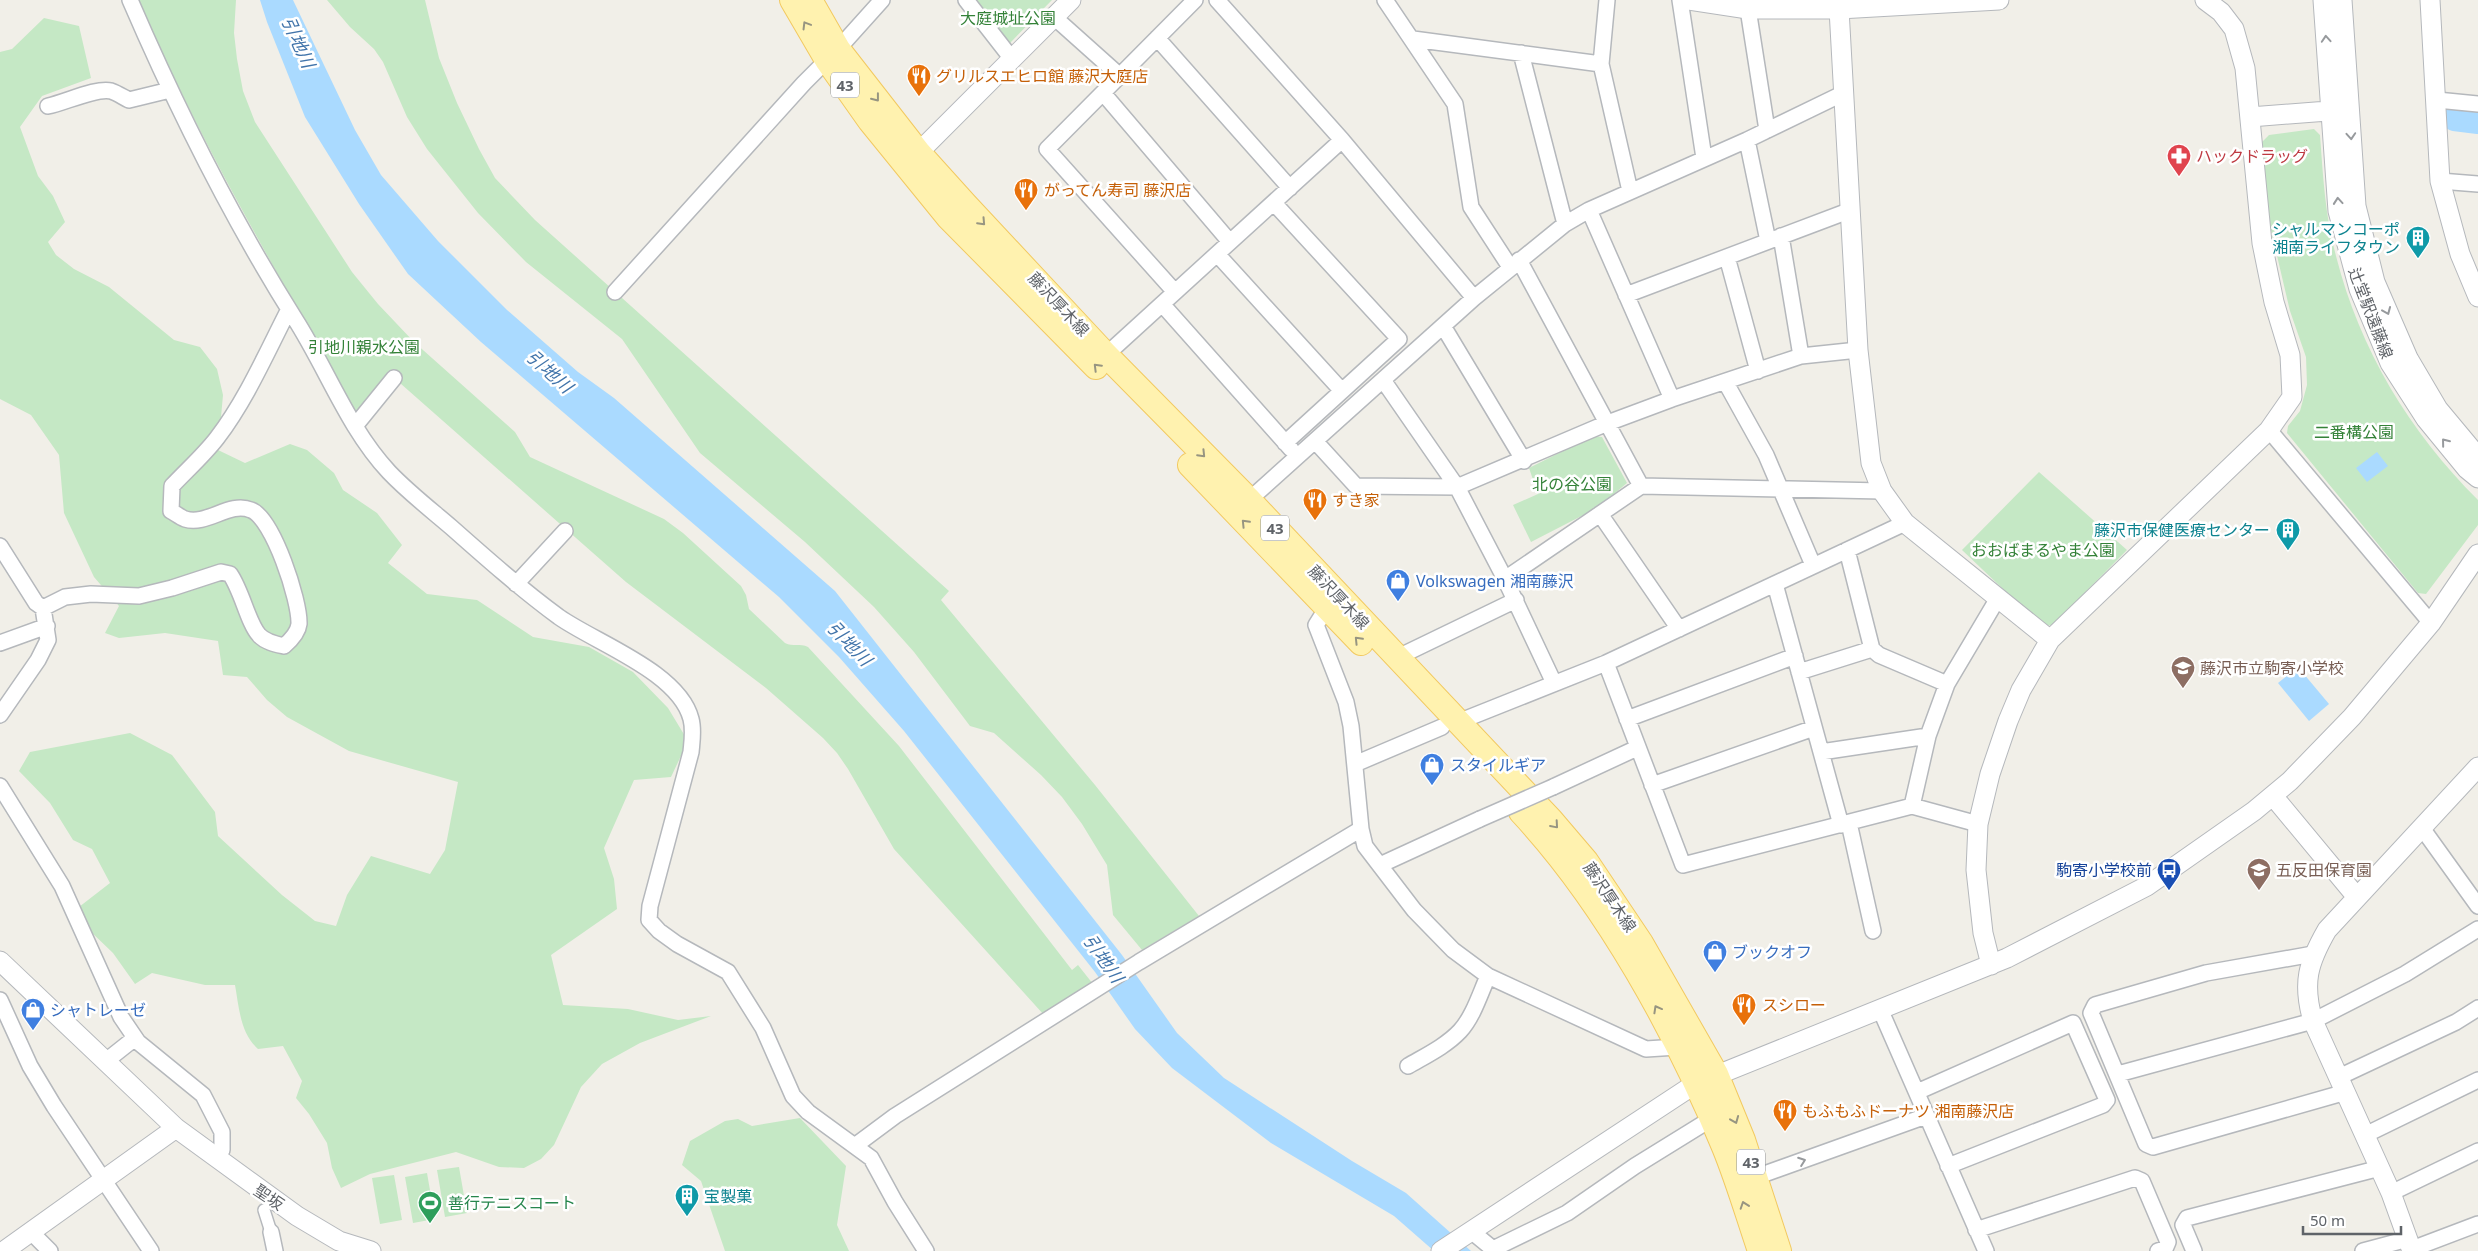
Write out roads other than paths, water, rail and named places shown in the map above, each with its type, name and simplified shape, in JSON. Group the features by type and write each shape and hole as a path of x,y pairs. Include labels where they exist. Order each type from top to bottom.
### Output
{"main road":[{"name":"藤沢厚木線","path":"792,0 912,159 948,217 1332,601 1450,725 1551,820 1586,861 1641,943 1706,1079 1756,1177 1779,1251"},
{"name":"藤沢厚木線","path":"810,0 833,54"},
{"name":"藤沢厚木線","path":"912,159 1249,500 1332,601 1396,658 1537,829 1571,873 1624,950 1677,1047 1706,1079 1711,1119 1724,1148 1760,1251"}],"street":[{"path":"130,0 170,90 288,311 294,317 355,426 389,472 516,584 569,623 634,659 656,674 686,708 691,716 693,730 691,752 650,906 649,920 658,931 677,944 728,972 763,1028 793,1096 814,1118 856,1145 871,1158 895,1202 926,1251"},
{"path":"615,292 804,83 882,0"},
{"path":"966,0 1012,59"},
{"path":"912,159 1071,0"},
{"path":"1175,292 1047,149 1195,0"},
{"path":"1217,0 1342,140 1474,298"},
{"path":"1386,0 1455,104 1471,206 1514,264 1641,486"},
{"path":"1607,0 1601,64 1630,190"},
{"path":"1680,0 1704,158"},
{"path":"1689,0 1748,9 1839,9 1999,0"},
{"path":"1991,965 1983,932 1976,870 1978,824 1990,774 2008,721 2022,690 2050,640 2269,430 2292,397 2290,355 2274,302 2262,243 2245,68 2234,29 2221,12 2205,0"},
{"name":"辻堂駅遠藤線","path":"2323,0 2338,211 2359,289 2390,363 2426,419 2466,469 2478,478"},
{"name":"辻堂駅遠藤線","path":"2342,0 2356,206 2375,282 2408,358 2438,409 2478,457"},
{"path":"2430,0 2440,181 2460,254 2478,297"},
{"path":"1748,9 1767,130"},
{"path":"1839,9 1858,350 1871,463 1882,490 1905,523 2050,640"},
{"path":"1054,17 1120,76"},
{"path":"1157,38 1290,188"},
{"path":"1413,39 1601,64"},
{"path":"1521,53 1565,224"},
{"path":"48,106 69,102 99,90 110,91 129,100 170,90"},
{"path":"1103,93 1230,242"},
{"path":"1249,500 1474,298 1565,224 1630,190 1746,140 1844,93"},
{"path":"2437,100 2478,104"},
{"path":"2250,117 2349,109"},
{"path":"1106,355 1342,140"},
{"path":"1746,140 1775,239 1801,356"},
{"path":"2440,181 2478,184"},
{"path":"1274,203 1398,339 1285,443"},
{"path":"1589,210 1672,399"},
{"path":"1626,295 1851,210"},
{"path":"1217,254 1342,391"},
{"path":"1726,257 1758,372"},
{"path":"1162,304 1297,456"},
{"path":"43,608 65,597 91,594 140,596 221,572 230,574 237,584 258,634 268,642 284,646 294,637 299,624 292,583 266,521 253,510 239,507 201,519 191,520 171,511 172,486 216,440 226,425 242,400 288,311"},
{"path":"1443,326 1524,461"},
{"path":"1315,441 1356,486 1457,487 1524,461 1605,424 1672,399 1726,383 1801,356 1858,350"},
{"path":"355,426 394,378"},
{"path":"1383,380 1457,487 1516,600 1554,683"},
{"path":"1726,383 1766,455 1813,565"},
{"path":"2269,430 2430,623"},
{"path":"1505,579 1641,486 1782,490 1882,490"},
{"path":"1600,514 1679,629"},
{"path":"1355,764 1606,663 1905,523"},
{"path":"516,584 565,531"},
{"path":"0,546 36,603 43,608 48,640 38,660 0,715"},
{"path":"1847,550 1872,649 1879,656 1947,684"},
{"path":"1441,1251 1706,1079 1991,965 2076,924 2147,886 2273,796 2352,717 2430,623 2478,554"},
{"path":"1775,584 1814,728 1845,824 1873,931"},
{"path":"1912,806 1928,736 1947,684 1998,598"},
{"path":"1396,658 1516,600"},
{"path":"1332,601 1316,625 1346,702 1351,726 1361,829 1365,846 1414,910 1438,935 1488,976 1646,1050 1677,1047"},
{"path":"0,643 47,626"},
{"path":"1799,672 1872,649"},
{"path":"1627,719 1795,656"},
{"path":"1606,663 1683,865 1912,806 1978,824"},
{"path":"1652,785 1814,728"},
{"path":"1821,752 1928,736"},
{"path":"1380,865 1637,748"},
{"path":"2411,1246 2391,1193 2313,1021 2308,1003 2307,982 2313,954 2326,930 2478,767"},
{"path":"0,786 62,886 122,1017 135,1038 203,1095 222,1132 222,1150"},
{"path":"2273,796 2356,896"},
{"path":"2422,828 2478,906"},
{"path":"856,1145 896,1116 1139,962 1361,829"},
{"path":"2118,1074 2313,1021 2405,974 2478,929"},
{"path":"2313,954 2206,973 2095,1005 2091,1013 2146,1144 2153,1147 2342,1084 2478,1008"},
{"name":"聖坂","path":"0,961 176,1128 297,1216 338,1241 371,1251"},
{"path":"1408,1066 1432,1052 1460,1031 1467,1021 1488,976"},
{"path":"0,1000 30,1066 102,1181 151,1251"},
{"path":"1880,1009 1986,1251"},
{"path":"1917,1092 2073,1022 2106,1100 2103,1105 1948,1166"},
{"path":"106,1062 135,1038"},
{"path":"2365,1135 2478,1080"},
{"path":"1756,1177 1926,1116"},
{"path":"1467,1233 1493,1249 1566,1213 1635,1166 1711,1119"},
{"path":"5,1246 31,1232 176,1128"},
{"path":"2391,1193 2478,1151"},
{"path":"2194,1251 2183,1225 2187,1218 2380,1168"},
{"path":"1976,1230 2135,1178 2142,1181 2168,1242 2166,1249 2158,1251"},
{"path":"264,1210 276,1251"},
{"path":"2363,1251 2411,1246 2478,1224"},
{"path":"31,1232 50,1251"}],"water":[{"name":"引地川","path":"260,0 293,0 355,130 381,175 438,241 507,310 578,372 614,398 835,591 1122,955 1177,1033 1224,1078 1352,1161 1406,1193 1471,1251 1434,1251 1394,1216 1271,1143 1172,1068 1135,1029 1095,972 904,731 839,657 779,597 481,342 408,274 359,204 305,117"},
{"path":"2377,452 2388,466 2367,482 2356,468"},
{"path":"2298,667 2329,704 2309,721 2278,683"}],"waterway":[{"path":"2454,119 2478,122"}],"place":[{"name":"グリルスエヒロ館 藤沢大庭店","path":"919,97"},
{"name":"ハックドラッグ","path":"2179,177"},
{"name":"がってん寿司 藤沢店","path":"1026,211"},
{"name":"シャルマンコーポ 湘南ライフタウン","path":"2418,259"},
{"name":"すき家","path":"1315,521"},
{"name":"藤沢市保健医療センター","path":"2288,551"},
{"name":"Volkswagen 湘南藤沢","path":"1398,602"},
{"name":"藤沢市立駒寄小学校","path":"2183,689"},
{"name":"スタイルギア","path":"1432,786"},
{"name":"駒寄小学校前","path":"2169,891"},
{"name":"五反田保育園","path":"2259,891"},
{"name":"ブックオフ","path":"1715,973"},
{"name":"スシロー","path":"1744,1026"},
{"name":"シャトレーゼ","path":"33,1031"},
{"name":"もふもふドーナツ 湘南藤沢店","path":"1785,1132"},
{"name":"宝製菓","path":"687,1217"},
{"name":"善行テニスコート","path":"430,1224"}],"park label":[{"name":"大庭城址公園","path":"1008,18"},
{"name":"引地川親水公園","path":"364,347"},
{"name":"二番構公園","path":"2354,432"},
{"name":"北の谷公園","path":"1572,484"},
{"name":"おおばまるやま公園","path":"2043,550"}]}
